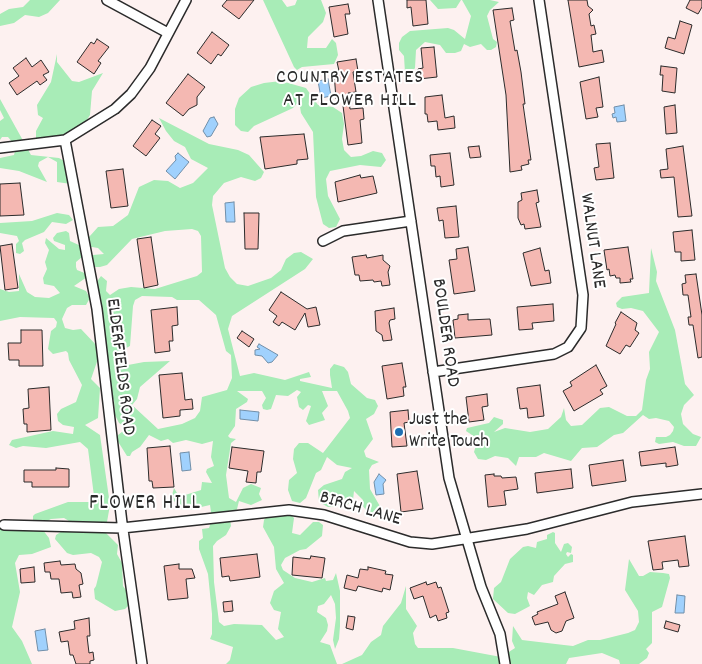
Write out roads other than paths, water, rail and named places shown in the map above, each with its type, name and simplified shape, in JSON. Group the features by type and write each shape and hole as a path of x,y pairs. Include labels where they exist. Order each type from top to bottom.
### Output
{"street":[{"path":"107,0 168,33"},
{"path":"0,148 65,140 102,119 125,100 150,68 186,0"},
{"name":"BOULDER ROAD","path":"378,0 451,487 481,587 500,634 504,664"},
{"name":"WALNUT LANE","path":"434,372 554,354 568,347 581,328 583,295 539,0"},
{"name":"ELDERFIELDS ROAD","path":"65,140 97,309 122,528 142,664"},
{"path":"324,241 343,231 411,221"},
{"name":"BIRCH LANE","path":"4,525 122,528 289,510 324,515 422,544 467,540 527,530 632,502 702,494"}],"water":[{"path":"328,79 331,96 321,98 318,81"},
{"path":"624,105 626,121 617,122 616,117 613,118 612,114 615,113 614,107"},
{"path":"214,117 218,124 211,136 207,137 203,131 210,118"},
{"path":"178,153 189,162 175,179 166,171 176,160 175,156"},
{"path":"234,202 235,222 226,222 225,203"},
{"path":"259,344 278,355 272,362 268,363 262,356 255,355 255,350 260,349 257,347"},
{"path":"240,410 259,412 258,421 240,419"},
{"path":"189,452 191,470 182,471 180,453"},
{"path":"379,474 386,480 383,484 384,494 376,495 374,482"},
{"path":"677,595 685,596 684,613 675,613"},
{"path":"45,629 48,650 38,651 35,631"}],"place":[{"name":"Just the Write Touch","path":"399,432"}],"district":[{"name":"COUNTRY ESTATES AT FLOWER HILL","path":"350,90"},
{"name":"FLOWER HILL","path":"145,505"}]}
